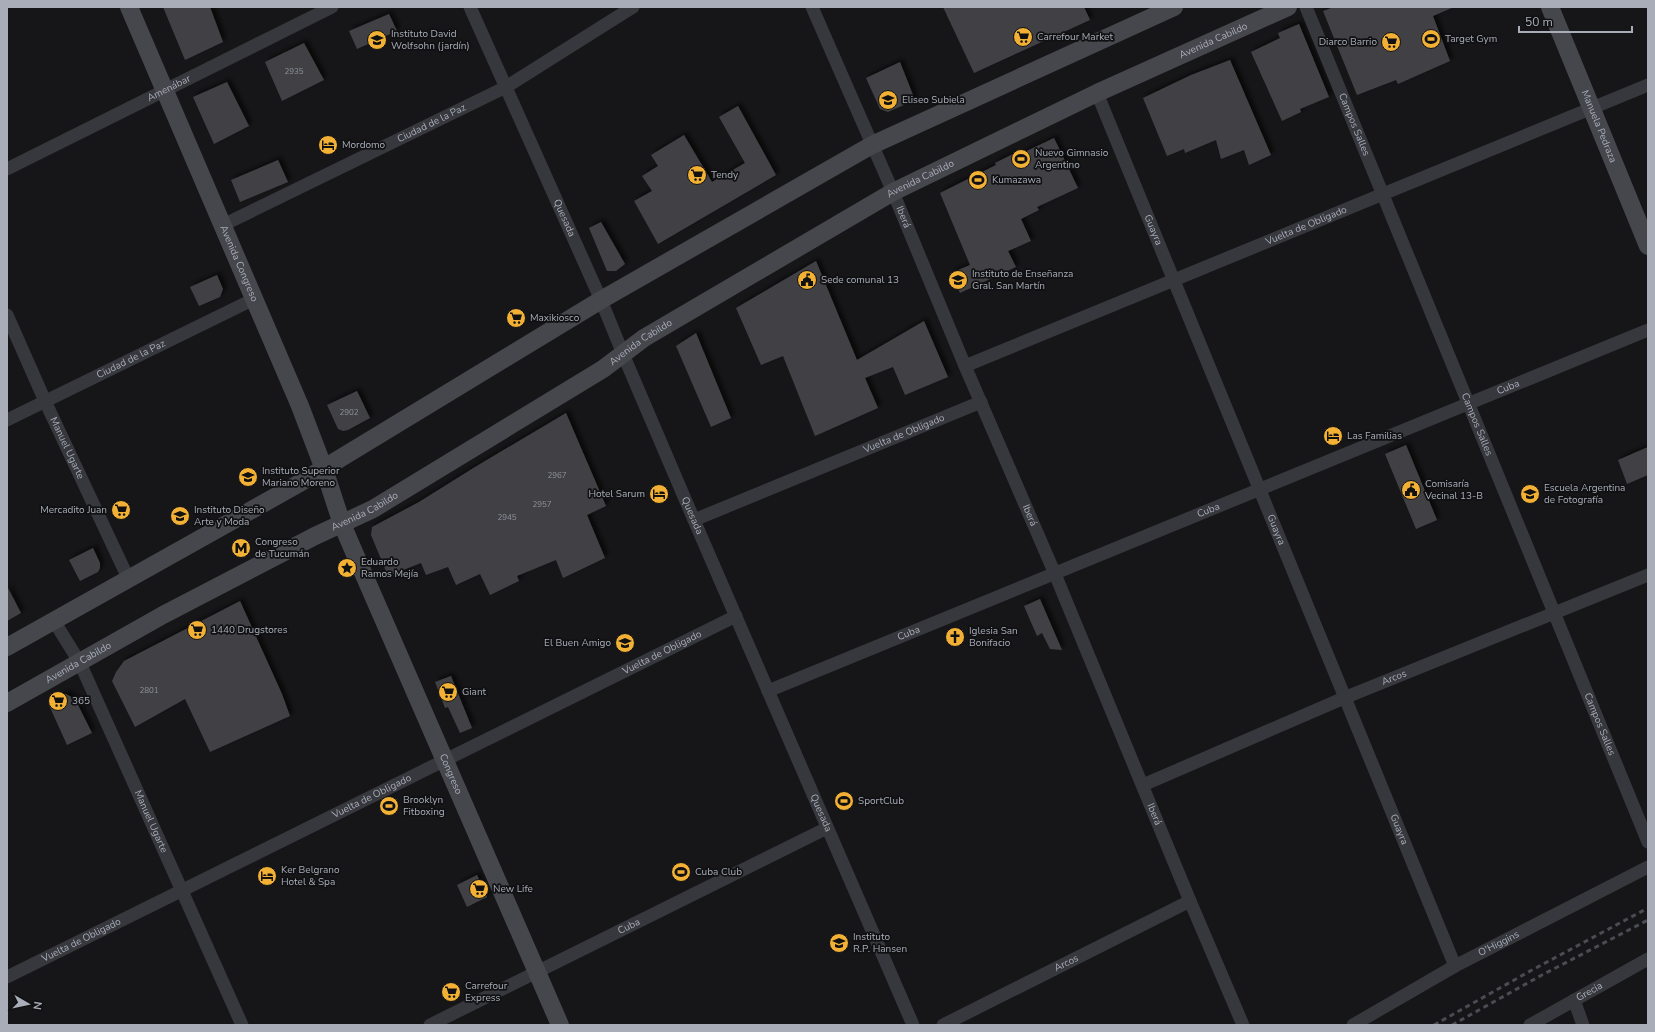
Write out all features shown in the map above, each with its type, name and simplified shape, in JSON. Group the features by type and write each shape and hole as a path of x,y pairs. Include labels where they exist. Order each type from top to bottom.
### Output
{"main road":[{"name":"Avenida Congreso","path":"129,7 300,406 324,469 342,524"},
{"path":"7,647 129,580 324,469 601,300 872,145 1174,7"},
{"name":"Avenida Cabildo","path":"7,702 80,663 163,615 386,501 603,369 644,338 893,192 1097,93 1288,7"},
{"name":"Manuela Pedraza","path":"1550,7 1648,246"},
{"name":"Congreso","path":"342,524 560,1025"}],"street":[{"name":"Amenábar","path":"7,169 332,7"},
{"name":"Quesada","path":"470,7 601,300 622,354 913,1025"},
{"name":"Ciudad de la Paz","path":"223,225 506,87 633,7"},
{"name":"Iberá","path":"812,7 893,192 965,366 1055,574 1190,902 1243,1025"},
{"name":"Campos Salles","path":"1306,7 1648,842"},
{"name":"Vuelta de Obligado","path":"965,366 1648,85"},
{"name":"Guayra","path":"1097,93 1258,489 1455,966"},
{"name":"Ciudad de la Paz","path":"7,420 254,299"},
{"name":"Manuel Ugarte","path":"7,315 45,401 129,580"},
{"name":"Cuba","path":"768,691 1648,330"},
{"name":"Vuelta de Obligado","path":"694,520 981,402"},
{"name":"Arcos","path":"1143,785 1344,698 1648,575"},
{"name":"Vuelta de Obligado","path":"7,977 736,616"},
{"name":"Manuel Ugarte","path":"54,621 80,663 242,1025"},
{"name":"Cuba","path":"430,1025 827,828"},
{"name":"O'Higgins","path":"1353,1025 1455,966 1648,867"},
{"name":"Arcos","path":"943,1025 1190,902"},
{"name":"Grecia","path":"1530,1025 1648,959"},
{"path":"1574,1000 1584,1025"}],"building":[{"path":"163,7 210,7 223,42 185,60"},
{"path":"943,7 1084,7 1090,20 974,73"},
{"path":"1334,7 1454,7 1433,16 1450,61 1398,84 1396,80 1357,95 1323,11"},
{"path":"389,14 397,31 357,49 349,31"},
{"path":"1299,24 1329,97 1300,109 1301,112 1282,121 1251,52 1280,38 1278,33"},
{"path":"304,43 324,80 282,101 265,62"},
{"path":"1230,60 1271,155 1249,165 1244,150 1221,159 1216,140 1185,153 1184,149 1167,156 1143,98 1191,75"},
{"path":"900,62 915,100 888,112 880,109 866,78"},
{"path":"227,82 249,126 214,144 193,97"},
{"path":"738,106 776,175 658,244 634,201 652,191 642,176 658,166 651,155 684,135 712,182 745,163 719,117"},
{"path":"1054,138 1078,188 1037,207 1039,210 1021,219 1031,241 1008,251 1016,267 960,293 951,273 970,265 940,193 996,165 995,163 1013,154 1014,157"},
{"path":"278,160 288,182 240,202 231,180"},
{"path":"601,222 625,264 616,271 607,271 589,228"},
{"path":"816,261 857,360 924,321 948,377 905,395 893,367 865,378 878,408 815,436 783,356 761,365 736,308"},
{"path":"217,275 223,289 220,297 199,306 190,287"},
{"path":"696,333 731,418 711,427 676,346"},
{"path":"357,391 370,418 348,430 343,431 338,429 327,405"},
{"path":"566,413 606,506 587,515 605,558 563,578 556,560 517,576 519,581 490,595 480,574 456,585 448,567 426,575 421,563 388,576 371,535 372,527 419,502"},
{"path":"1406,445 1437,520 1416,529 1385,454"},
{"path":"1648,447 1648,475 1627,484 1618,460"},
{"path":"93,548 100,563 100,568 98,572 80,581 69,560"},
{"path":"7,586 21,613 7,621"},
{"path":"1040,599 1062,650 1050,649 1042,633 1037,636 1024,606"},
{"path":"240,601 282,694 290,716 210,752 185,699 135,727 112,681 116,672 124,661"},
{"path":"451,676 472,728 460,733 448,707 445,708 435,682"},
{"path":"66,694 75,699 92,733 67,745 48,703"},
{"path":"477,875 487,897 467,907 457,885"}],"railway":[{"path":"1434,1025 1532,970 1648,908"},
{"path":"1452,1025 1542,975 1648,920"}],"place":[{"name":"Carrefour Market","path":"1023,37"},
{"name":"Target Gym","path":"1431,39"},
{"name":"Instituto David Wolfsohn (jardín)","path":"377,40"},
{"name":"Diarco Barrio","path":"1391,42"},
{"name":"Eliseo Subiela","path":"888,100"},
{"name":"Mordomo","path":"328,145"},
{"name":"Nuevo Gimnasio Argentino","path":"1021,159"},
{"name":"Tendy","path":"697,175"},
{"name":"Kumazawa","path":"978,180"},
{"name":"Sede comunal 13","path":"807,280"},
{"name":"Instituto de Enseñanza Gral. San Martín","path":"958,280"},
{"name":"Maxikiosco","path":"516,318"},
{"name":"Las Familias","path":"1333,436"},
{"name":"Instituto Superior Mariano Moreno","path":"248,477"},
{"name":"Comisaría Vecinal 13-B","path":"1411,490"},
{"name":"Hotel Sarum","path":"659,494"},
{"name":"Escuela Argentina de Fotografía","path":"1530,494"},
{"name":"Mercadito Juan","path":"121,510"},
{"name":"Instituto Diseño Arte y Moda","path":"180,516"},
{"name":"Congreso de Tucumán","path":"241,548"},
{"name":"Eduardo Ramos Mejía","path":"347,568"},
{"name":"1440 Drugstores","path":"197,630"},
{"name":"Iglesia San Bonifacio","path":"955,637"},
{"name":"El Buen Amigo","path":"625,643"},
{"name":"Giant","path":"448,692"},
{"name":"365","path":"58,701"},
{"name":"SportClub","path":"844,801"},
{"name":"Brooklyn Fitboxing","path":"389,806"},
{"name":"Cuba Club","path":"681,872"},
{"name":"Ker Belgrano Hotel & Spa","path":"267,876"},
{"name":"New Life","path":"479,889"},
{"name":"Instituto R.P. Hansen","path":"839,943"},
{"name":"Carrefour Express","path":"451,992"}]}
